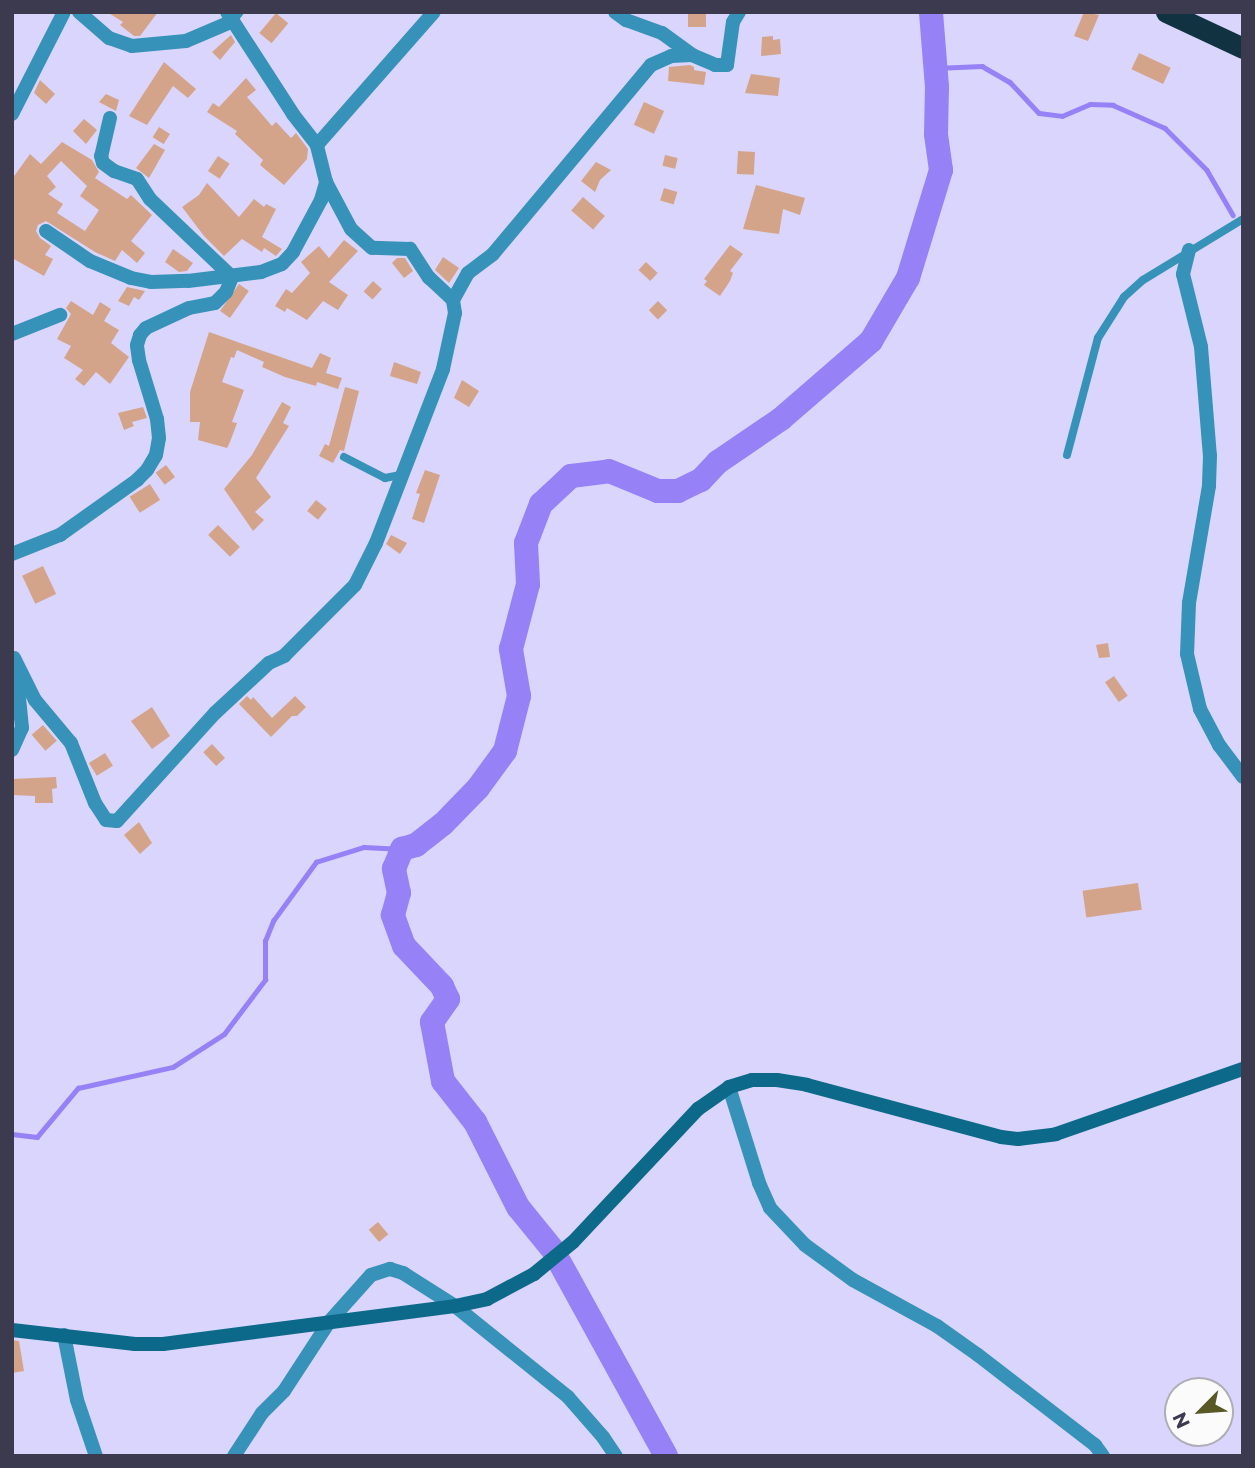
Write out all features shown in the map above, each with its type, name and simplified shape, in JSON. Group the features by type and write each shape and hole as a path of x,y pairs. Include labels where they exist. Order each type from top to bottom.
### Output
{"highway":[{"path":"1166,12 1243,48"}],"street":[{"path":"12,114 64,12"},
{"path":"79,12 109,38 132,46 186,41 234,15 293,114 317,145 326,183 342,216 362,242 383,250 410,249 429,278 453,300"},
{"path":"317,145 434,12"},
{"path":"615,12 626,20 662,33 692,55 715,65 727,65 733,22 740,12"},
{"path":"13,655 35,701 71,743 95,803 106,820 117,821 215,713 269,663 284,656 355,584 403,474 443,369 454,313 453,300 468,273 493,254 651,65 671,56 692,55"},
{"path":"110,118 101,156 103,163 114,171 137,179 150,199 232,276"},
{"path":"46,231 90,261 131,278 151,282 232,276 272,269 282,264 293,252 313,216 326,183"},
{"path":"1189,250 1183,274 1201,347 1210,456 1209,486 1189,603 1187,654 1200,709 1219,745 1243,777"},
{"path":"12,554 60,535 147,470 156,455 159,438 157,419 139,360 137,345 140,335 146,328 189,308 215,303 226,292 232,276"},
{"path":"12,334 60,315"},
{"path":"12,750 19,740 22,712 13,655"},
{"path":"12,1330 135,1344 163,1344 455,1307 488,1299 534,1274 573,1242 689,1118 729,1087 752,1080 787,1081 1001,1137 1034,1138 1243,1069"},
{"path":"729,1087 759,1183 770,1208 805,1245 853,1280 937,1326 978,1355 1095,1445 1102,1456"},
{"path":"234,1456 262,1413 284,1391 329,1322 371,1275 390,1269 403,1273 455,1307 568,1397 603,1437 615,1456"},
{"path":"64,1335 77,1400 96,1456"}],"lane":[{"path":"1067,455 1098,338 1109,317 1124,297 1143,280 1243,219"},
{"path":"344,457 385,478 398,478 403,474"}],"building":[{"path":"107,12 158,12 140,36 134,36 120,25 123,22"},
{"path":"688,12 706,12 706,27 688,27"},
{"path":"1084,12 1099,15 1088,41 1074,36"},
{"path":"276,13 288,23 272,43 259,33"},
{"path":"231,35 235,42 220,60 212,52"},
{"path":"773,36 773,40 780,39 781,54 761,56 762,37"},
{"path":"1139,53 1171,68 1163,84 1131,69"},
{"path":"164,62 196,89 188,98 173,86 147,125 129,116"},
{"path":"690,65 694,70 706,72 704,85 668,81 669,67"},
{"path":"751,74 780,78 778,96 745,93"},
{"path":"246,78 256,90 247,97 272,126 276,122 291,138 296,133 308,149 307,159 284,185 260,165 263,160 235,134 237,131 207,112 213,103 219,107"},
{"path":"40,80 55,94 46,104 34,93"},
{"path":"106,94 119,100 116,111 99,102"},
{"path":"644,102 664,111 654,134 634,125"},
{"path":"84,119 97,130 86,144 73,131"},
{"path":"159,127 170,134 164,144 153,137"},
{"path":"62,142 92,160 99,172 95,178 127,199 131,195 152,215 131,241 145,253 137,263 122,250 115,261 95,252 46,221 38,225 36,231 40,238 51,246 45,255 53,259 44,276 12,258 12,179 30,154 41,164","holes":["61,161 87,186 80,196 99,210 85,231 57,213 63,204 48,194 56,187 47,176"]},
{"path":"154,144 165,150 149,178 136,168"},
{"path":"738,151 755,152 754,175 737,174"},
{"path":"665,155 678,158 675,169 663,166"},
{"path":"218,156 230,164 220,179 208,171"},
{"path":"596,162 611,170 600,180 595,192 581,181"},
{"path":"207,183 239,217 254,199 264,207 266,204 276,209 262,237 282,249 276,256 264,248 262,252 242,239 224,256 204,236 182,207 199,195"},
{"path":"756,185 805,198 800,215 783,209 779,234 743,229"},
{"path":"664,188 677,192 674,205 660,200"},
{"path":"583,197 605,216 593,230 571,211"},
{"path":"344,240 358,251 329,282 348,295 338,310 323,301 307,320 287,308 285,312 275,306 286,289 292,293 310,273 301,262 319,246 329,258"},
{"path":"730,245 743,254 730,271 733,273 730,281 720,296 704,285 707,281 704,279"},
{"path":"173,249 193,263 187,271 179,272 165,262"},
{"path":"443,257 459,268 449,283 435,270"},
{"path":"397,258 405,258 413,271 404,278 392,263"},
{"path":"646,262 658,273 650,281 638,270"},
{"path":"373,281 382,289 373,299 364,291"},
{"path":"239,284 249,291 230,318 220,311"},
{"path":"127,287 145,291 139,300 134,297 129,306 118,301"},
{"path":"71,301 93,315 100,302 111,309 104,321 119,330 111,343 129,357 110,384 96,372 84,386 75,379 83,370 64,358 71,346 57,339 71,314 66,308"},
{"path":"658,301 667,310 658,319 649,310"},
{"path":"209,332 312,368 320,353 331,358 326,373 342,378 338,389 317,382 316,386 285,377 262,367 264,362 237,350 234,358 231,357 222,382 244,390 232,422 237,423 230,442 227,448 198,440 200,422 190,422 190,392"},
{"path":"394,362 421,372 417,384 390,376"},
{"path":"462,380 479,391 469,407 454,398"},
{"path":"345,387 359,391 344,451 340,450 333,463 319,456 325,444 329,446"},
{"path":"282,402 291,407 283,423 289,426 256,478 271,497 255,512 264,520 253,531 224,489 252,455"},
{"path":"143,407 147,418 132,422 134,426 124,430 118,413"},
{"path":"166,465 175,477 165,485 156,473"},
{"path":"425,470 440,475 424,523 412,519 420,494 416,493"},
{"path":"150,484 160,500 140,513 130,497"},
{"path":"316,500 327,509 318,520 307,511"},
{"path":"218,525 240,547 230,557 208,535"},
{"path":"391,535 407,543 400,554 386,544"},
{"path":"43,566 56,594 35,604 22,576"},
{"path":"1108,643 1110,657 1099,658 1096,645"},
{"path":"1114,676 1128,696 1119,702 1105,682"},
{"path":"247,696 251,700 253,697 272,718 295,696 306,707 297,716 292,716 271,737 239,704"},
{"path":"152,707 170,736 152,749 131,721"},
{"path":"43,725 57,741 45,751 32,735"},
{"path":"212,744 225,758 216,766 203,752"},
{"path":"105,753 113,766 97,776 89,763"},
{"path":"56,777 57,788 52,789 53,803 35,803 35,796 12,795 12,779"},
{"path":"139,822 152,843 140,854 124,835"},
{"path":"1138,883 1142,910 1086,918 1083,891"},
{"path":"378,1222 388,1234 379,1242 369,1230"},
{"path":"12,1340 19,1341 24,1371 12,1373"}],"waterway":[{"path":"553,1250 518,1207 475,1122 443,1081 432,1022 448,999 442,986 404,946 393,915 399,893 394,869 402,849 416,845 443,824 478,788 505,751 519,696 511,649 528,584 526,543 541,504 571,476 609,471 658,491 678,491 701,480 718,462 781,419 871,341 908,278 941,170 936,134 937,87 931,12"},
{"path":"935,68 982,66 1010,82 1039,113 1062,116 1090,104 1113,105 1165,128 1207,170 1233,215"},
{"path":"12,1134 37,1137 78,1088 173,1067 224,1034 265,980 265,941 273,921 316,862 364,847 402,849"},
{"path":"560,1263 666,1456"}]}
